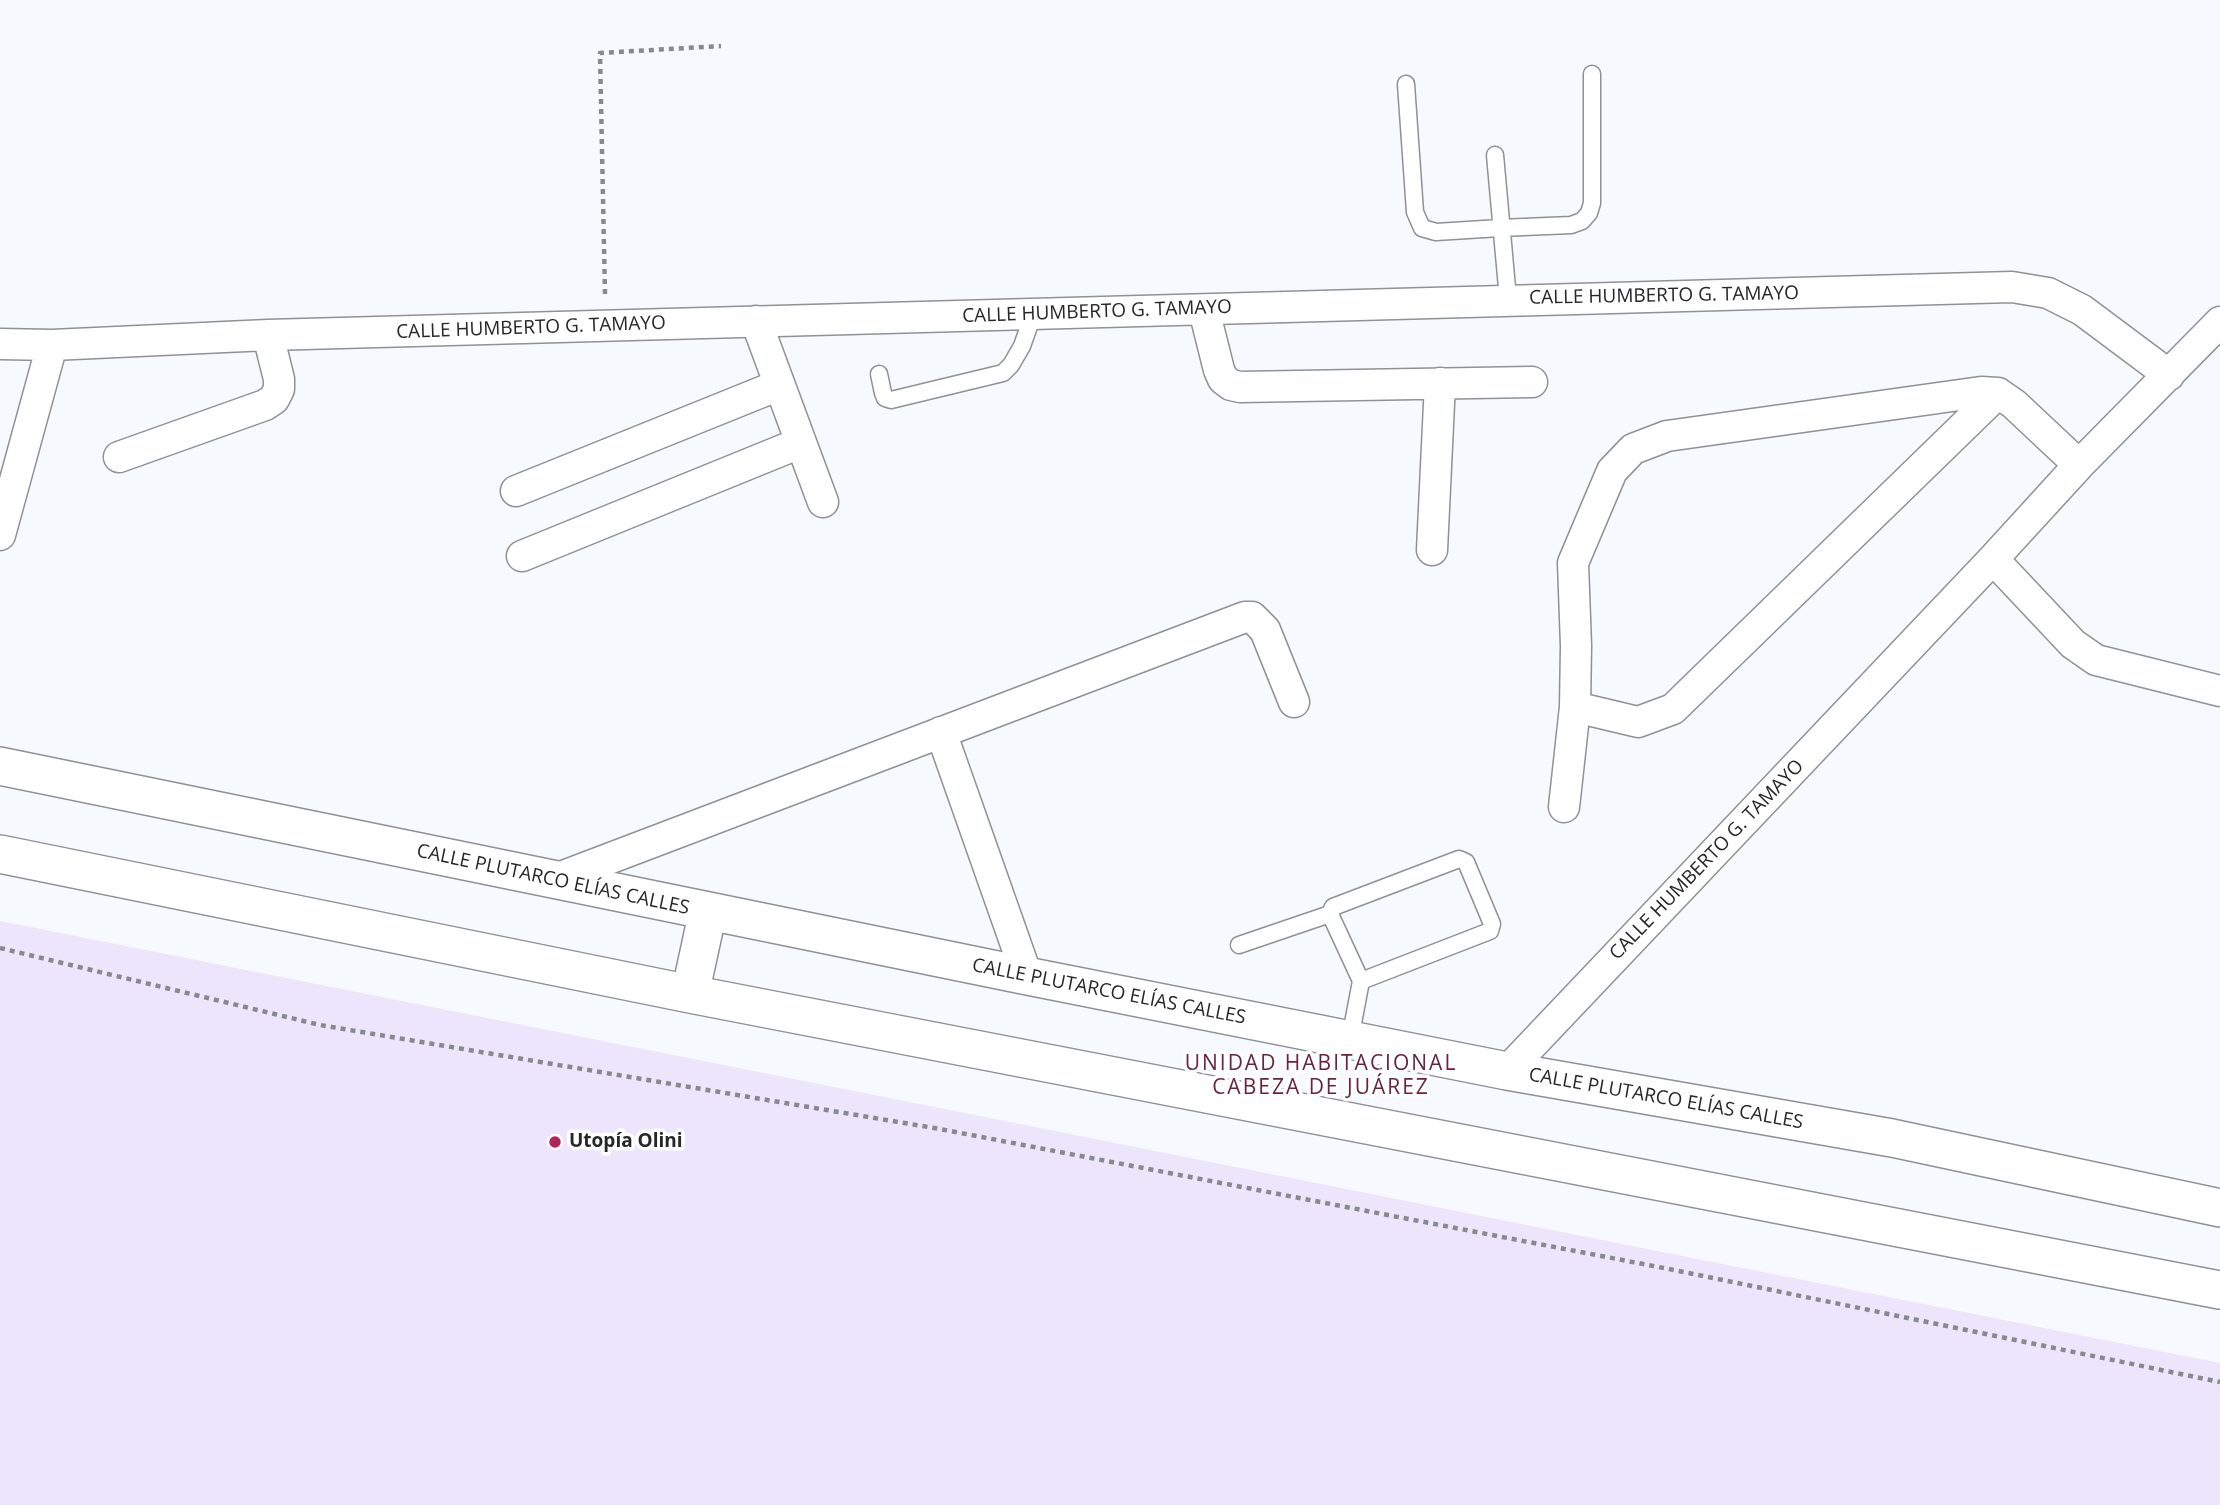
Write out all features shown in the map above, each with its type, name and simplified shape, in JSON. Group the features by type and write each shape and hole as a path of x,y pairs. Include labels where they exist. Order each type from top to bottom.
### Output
{"street":[{"name":"CALLE HUMBERTO G. TAMAYO","path":"0,344 52,345 268,335 2012,287 2048,293 2082,310 2169,375"},
{"path":"1204,310 1223,379 1240,387 1532,382"},
{"path":"756,321 823,502"},
{"name":"CALLE HUMBERTO G. TAMAYO","path":"1507,1071 2079,465 2220,322"},
{"path":"119,457 265,405 274,398 279,389 279,379 268,335"},
{"path":"0,535 52,345"},
{"path":"1432,550 1440,383"},
{"path":"516,491 779,385"},
{"path":"1564,807 1575,707 1573,563 1612,471 1633,449 1667,436 1981,392 1998,393 2014,404 2079,465"},
{"path":"1575,707 1638,722 1673,709 1998,393"},
{"path":"522,556 800,443"},
{"path":"1993,559 2073,644 2096,660 2220,691"},
{"path":"553,880 1245,617 1252,617 1265,630 1294,702"},
{"path":"940,732 1027,976"},
{"name":"CALLE PLUTARCO ELÍAS CALLES","path":"0,766 1027,976 1507,1071 1892,1138 2220,1208"},
{"path":"0,854 690,994 2220,1290"},
{"path":"690,994 708,911"}],"lane":[{"path":"1406,84 1415,212 1422,228 1436,232 1571,225 1582,221 1589,213 1592,203 1592,74"},
{"path":"1495,155 1508,299"},
{"path":"879,373 885,398 891,400 1003,373 1022,346 1033,315"},
{"path":"1239,945 1330,914 1333,907 1446,863 1459,859 1466,862 1492,924 1490,931 1361,981"},
{"path":"1330,914 1361,981 1350,1039"}],"path":[{"path":"606,327 600,53 722,46"},
{"path":"0,948 320,1025 940,1129 1669,1269 2220,1382"}],"shaded area":[{"name":"Utopía Olini","path":"0,921 2220,1363 2220,1505 0,1505"}],"place":[{"name":"Utopía Olini","path":"555,1142"}],"district":[{"name":"UNIDAD HABITACIONAL CABEZA DE JUÁREZ","path":"1321,1076"}]}
